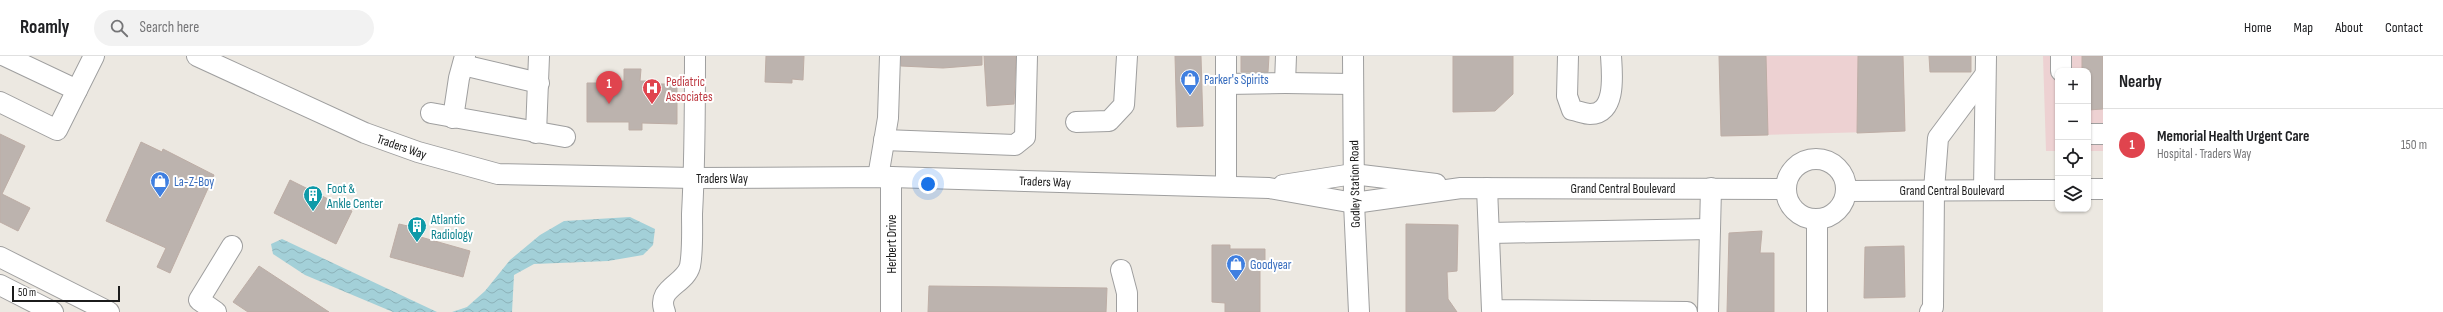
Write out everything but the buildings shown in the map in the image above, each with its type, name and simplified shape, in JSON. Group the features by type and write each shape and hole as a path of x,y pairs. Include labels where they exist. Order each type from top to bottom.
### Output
{"street":[{"path":"5,56 77,90"},
{"path":"0,102 57,130 94,56"},
{"name":"Traders Way","path":"197,56 365,133 418,152 498,174 694,178 884,177 1226,186 1269,188 1354,203"},
{"path":"536,133 539,56"},
{"path":"665,312 662,300 665,292 681,280 690,266 694,178 695,56"},
{"name":"Herbert Drive","path":"890,56 888,118 884,140 884,177 891,312"},
{"path":"884,140 1015,145 1025,138 1027,56"},
{"path":"1076,122 1109,121 1124,104 1127,56"},
{"path":"1116,113 1130,110 1135,95 1136,56"},
{"path":"1226,56 1226,186"},
{"path":"1285,82 1286,56"},
{"name":"Godley Station Road","path":"1353,56 1354,203 1359,312"},
{"path":"1568,56 1567,96 1572,110 1591,114 1604,108 1612,98 1611,56"},
{"path":"2061,56 2061,68"},
{"path":"453,118 464,60 539,83"},
{"path":"1984,190 1985,65"},
{"path":"1930,312 1933,306 1934,190 1938,138 1985,65"},
{"path":"1226,84 1285,82 1352,84"},
{"path":"431,113 565,138"},
{"path":"2091,134 2103,134"},
{"path":"1816,159 1834,164 1841,172 1846,191 1840,208 1826,218 1817,220 1807,218 1795,211 1787,198 1786,188 1789,175 1798,164 1816,159"},
{"name":"Traders Way","path":"1269,188 1354,174"},
{"name":"Grand Central Boulevard","path":"1354,174 1461,188 1786,188"},
{"name":"Grand Central Boulevard","path":"1354,203 1461,188"},
{"path":"1487,188 1492,310 1687,312"},
{"path":"1708,312 1711,188"},
{"name":"Grand Central Boulevard","path":"1846,191 2055,189"},
{"path":"2091,190 2103,189"},
{"path":"1817,220 1817,312"},
{"path":"1490,232 1710,229"},
{"path":"216,312 199,300 232,246"},
{"path":"0,257 109,312"},
{"path":"1121,270 1127,293 1127,312"},
{"path":"0,285 53,312"}],"shaded area":[{"path":"1719,56 1903,56 1905,131 1721,136"},
{"path":"2043,56 2103,56 2103,151 2091,151 2091,68 2055,68 2055,151 2046,151"}],"water":[{"path":"630,217 655,229 653,245 643,255 608,261 534,264 514,275 512,312 452,312 467,307 485,291 510,260 540,235 564,221"},
{"path":"282,239 437,312 393,312 305,275 273,254 271,244"}],"place":[{"name":"Parker's Spirits","path":"1190,96"},
{"name":"Memorial Health Urgent Care","path":"609,104"},
{"name":"Pediatric Associates","path":"652,105"},
{"name":"La-Z-Boy","path":"160,198"},
{"name":"Foot & Ankle Center","path":"313,212"},
{"name":"Atlantic Radiology","path":"417,243"},
{"name":"Goodyear","path":"1236,281"}]}
